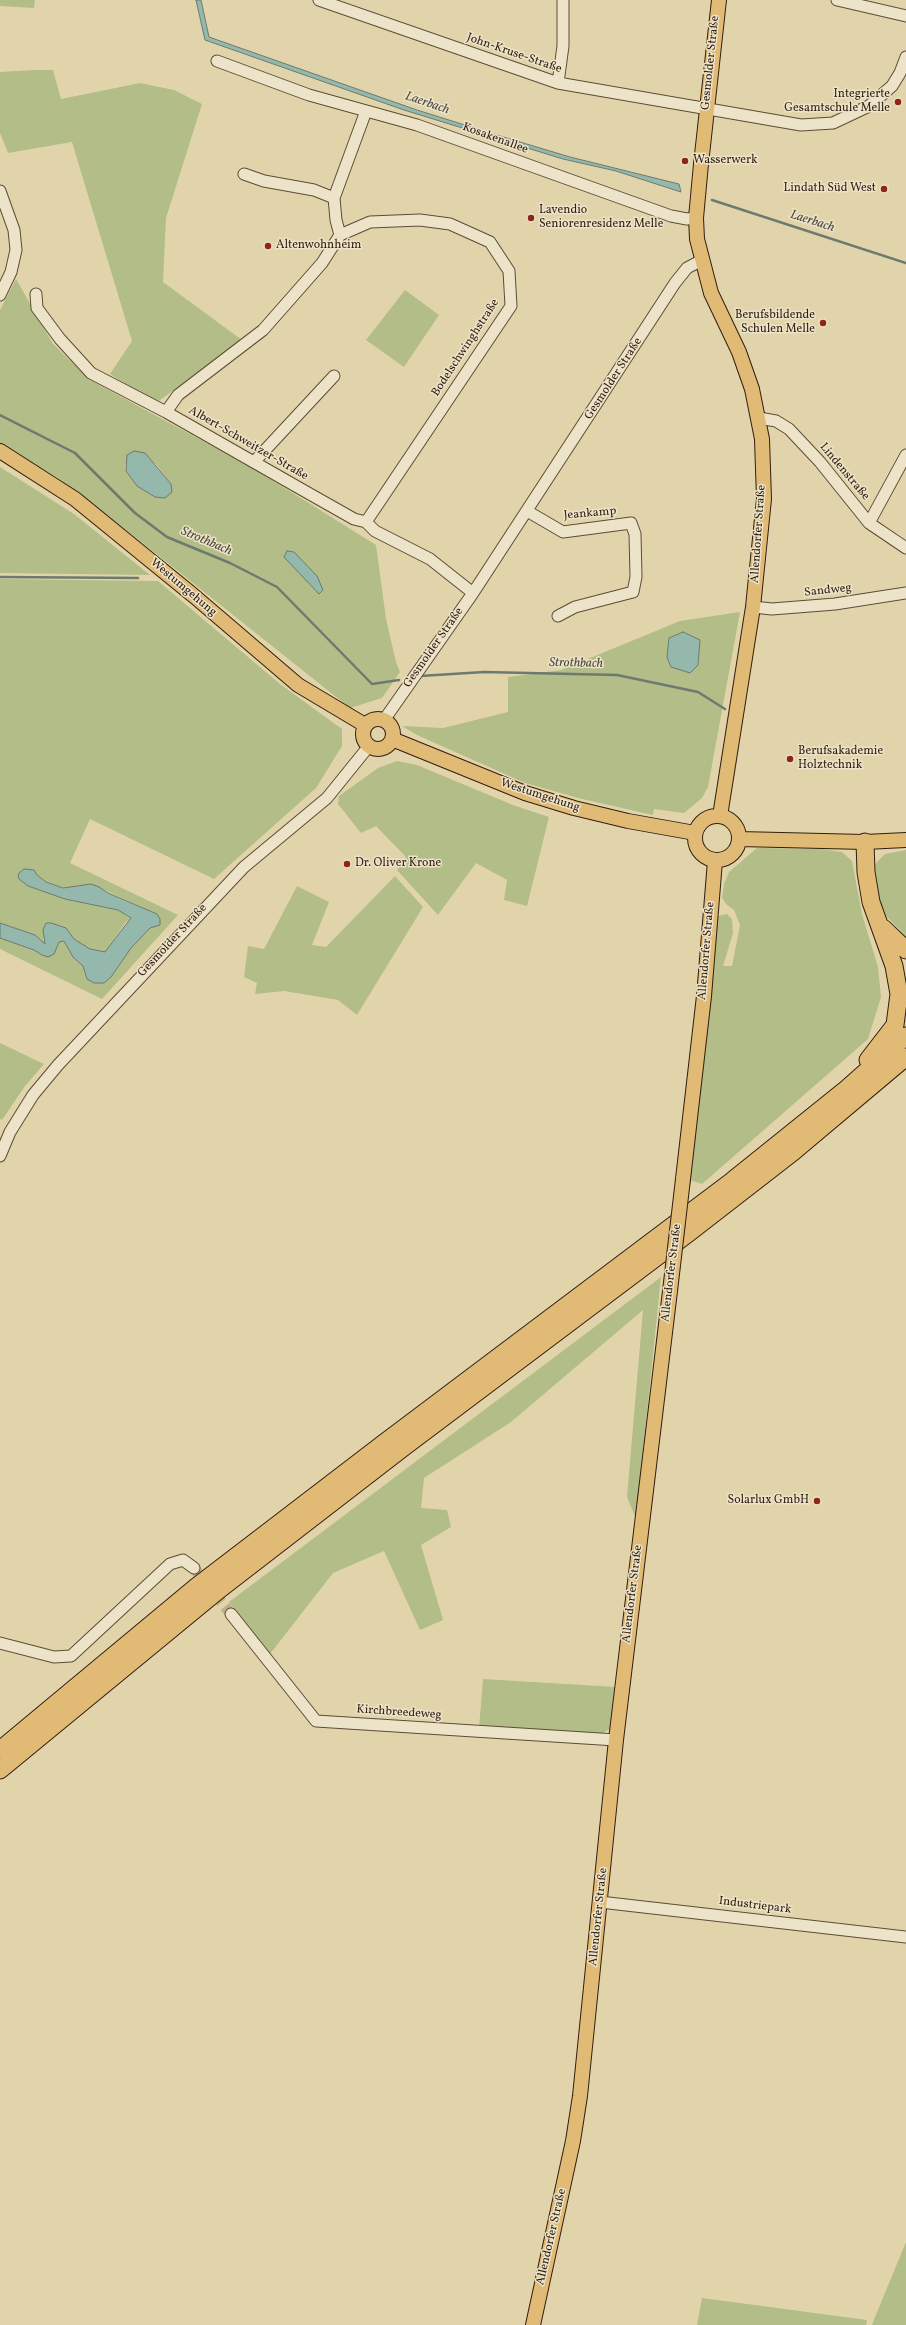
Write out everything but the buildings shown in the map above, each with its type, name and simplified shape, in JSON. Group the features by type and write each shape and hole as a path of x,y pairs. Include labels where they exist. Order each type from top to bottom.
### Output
{"highway":[{"path":"844,1091 895,1025 899,994 894,966 871,902 866,872 865,842"},
{"path":"880,925 906,950"},
{"path":"0,1750 196,1587 384,1443 732,1181 844,1091 906,1036"},
{"path":"0,1770 220,1589 404,1447 690,1232 793,1152 906,1057"}],"main road":[{"name":"Gesmolder Straße","path":"702,260 697,239 696,218 706,110 719,0"},
{"name":"Allendorfer Straße","path":"702,260 711,293 739,352 752,389 759,418 764,467 764,499 753,607 720,816"},
{"name":"Westumgehung","path":"0,451 75,499 194,596 298,685 365,725"},
{"path":"372,720 384,720 391,726 392,739 382,748 369,746 363,734 365,725 372,720"},
{"name":"Westumgehung","path":"392,739 468,771 553,802 628,821 695,833"},
{"path":"714,816 720,816 726,818 736,827 739,839 731,855 715,860 708,859 697,848 695,833 702,822 714,816"},
{"path":"739,839 865,842 906,840"},
{"name":"Allendorfer Straße","path":"533,2325 573,2141 585,2052 616,1740 684,1179 704,996 715,860"}],"street":[{"name":"John-Kruse-Straße","path":"319,0 558,83 706,110 801,124 833,122 850,117 882,97 900,73 906,57"},
{"path":"558,83 563,46 563,0"},
{"path":"837,0 906,16"},
{"name":"Kosakenallee","path":"216,61 309,95 417,125 670,216 687,219 696,218"},
{"path":"166,412 178,395 263,330 322,263 340,235 336,220 334,198 366,111"},
{"path":"244,174 264,181 314,190 334,198"},
{"path":"0,191 14,230 16,250 12,272 0,295"},
{"name":"Bodelschwinghstraße","path":"340,235 370,222 420,220 450,224 490,242 510,271 511,306 366,522"},
{"name":"Gesmolder Straße","path":"384,720 528,511 675,283 687,268 702,260"},
{"name":"Albert-Schweitzer-Straße","path":"36,294 37,308 60,339 91,373 166,412 354,519 366,522 376,531 430,559 473,592"},
{"path":"254,462 334,376"},
{"name":"Lindenstraße","path":"759,418 776,422 789,429 820,462 869,523 906,548"},
{"path":"869,523 906,455"},
{"name":"Jeankamp","path":"528,511 563,532 631,524 635,534 636,577 633,592 575,607 558,616"},
{"name":"Sandweg","path":"753,607 772,609 835,604 906,593"},
{"name":"Gesmolder Straße","path":"0,1156 14,1126 33,1095 58,1065 244,867 327,798 369,746"},
{"path":"0,1643 54,1657 71,1656 170,1564 183,1560 194,1568"},
{"name":"Kirchbreedeweg","path":"231,1614 316,1721 616,1740"},
{"name":"Industriepark","path":"600,1902 906,1937"}],"green space":[{"path":"0,0 35,0 34,8 0,6"},
{"path":"53,70 61,99 140,83 174,90 202,104 166,218 163,282 242,340 156,403 110,374 132,341 72,142 8,153 0,133 0,72"},
{"path":"16,279 53,344 90,380 251,467 376,545 386,619 396,662 400,672 382,698 350,708 125,529 58,478 0,444 0,310","holes":["156,464 171,484 155,497 137,486 126,471 125,465"]},
{"path":"405,290 439,315 404,367 366,340"},
{"path":"0,467 74,514 150,575 0,573"},
{"path":"0,579 158,581 280,684 342,729 342,746 316,788 214,879 90,819 70,863 178,915 102,999 0,949 0,938 34,949 42,955 57,948 59,942 64,941 73,957 83,966 85,974 111,977 131,948 150,928 157,914 91,884 63,888 46,882 37,875 18,874 19,879 28,886 65,899 118,910 131,919 126,922 105,952 90,949 74,939 66,928 43,937 45,945 35,935 0,923"},
{"path":"740,612 708,787 702,798 684,813 654,809 653,815 582,799 525,783 417,735 402,726 443,728 508,712 508,677 561,670 680,621"},
{"path":"397,761 417,765 513,805 549,817 527,906 504,900 507,880 476,863 438,915 397,870 406,857 376,826 361,833 338,804 339,796 378,768"},
{"path":"757,848 821,849 842,852 852,861 862,914 878,967 881,997 868,1039 702,1184 690,1180 718,916 727,914 732,919 733,933 723,966 732,966 740,925 734,910 727,905 722,898 724,884 729,872"},
{"path":"906,850 906,936 887,917 875,887 873,869 876,863 885,854"},
{"path":"395,876 423,907 357,1015 338,1000 284,991 255,994 257,983 244,977 248,946 264,949 297,886 329,902 312,945 326,947"},
{"path":"0,1043 44,1064 25,1086 2,1120 0,1119"},
{"path":"661,1277 636,1519 627,1497 643,1310 511,1422 424,1478 421,1508 447,1510 451,1527 421,1545 443,1620 420,1630 384,1551 333,1573 270,1654 229,1602"},
{"path":"483,1679 616,1687 611,1728 600,1735 479,1728"},
{"path":"906,2242 906,2325 872,2325 875,2317"},
{"path":"702,2298 867,2320 866,2325 697,2325"}],"water":[{"path":"196,0 201,0 209,37 417,110 500,136 570,157 679,184 681,192 616,171 563,159 404,110 205,40"},
{"path":"134,451 145,453 171,484 172,492 165,498 155,497 137,486 126,471 127,455"},
{"path":"287,551 294,552 317,576 323,590 319,594 284,557"},
{"path":"683,632 700,640 698,665 690,673 671,667 667,657 669,638"},
{"path":"24,869 34,870 37,875 46,882 63,888 91,884 99,887 108,893 157,914 160,919 160,925 150,928 131,948 111,977 104,983 94,983 87,979 83,966 73,957 64,941 59,942 54,954 48,957 34,950 0,938 0,923 35,935 45,944 43,930 46,923 51,923 66,928 74,939 90,949 105,952 131,918 118,910 65,899 28,886 19,879 18,874"}],"waterway":[{"name":"Laerbach","path":"712,200 906,263"},
{"name":"Strothbach","path":"0,415 75,453 135,513 167,537 230,563 277,587 372,684 399,680"},
{"path":"0,577 138,578"},
{"name":"Strothbach","path":"420,676 484,672 617,675 698,692 725,709"}],"tunnel":[{"path":"194,1568 231,1614"}],"place":[{"name":"Integrierte Gesamtschule Melle","path":"898,102"},
{"name":"Wasserwerk","path":"685,161"},
{"name":"Lindath Süd West","path":"884,189"},
{"name":"Lavendio Seniorenresidenz Melle","path":"531,218"},
{"name":"Altenwohnheim","path":"268,246"},
{"name":"Berufsbildende Schulen Melle","path":"823,323"},
{"name":"Berufsakademie Holztechnik","path":"790,759"},
{"name":"Dr. Oliver Krone","path":"347,864"},
{"name":"Solarlux GmbH","path":"817,1501"}]}
